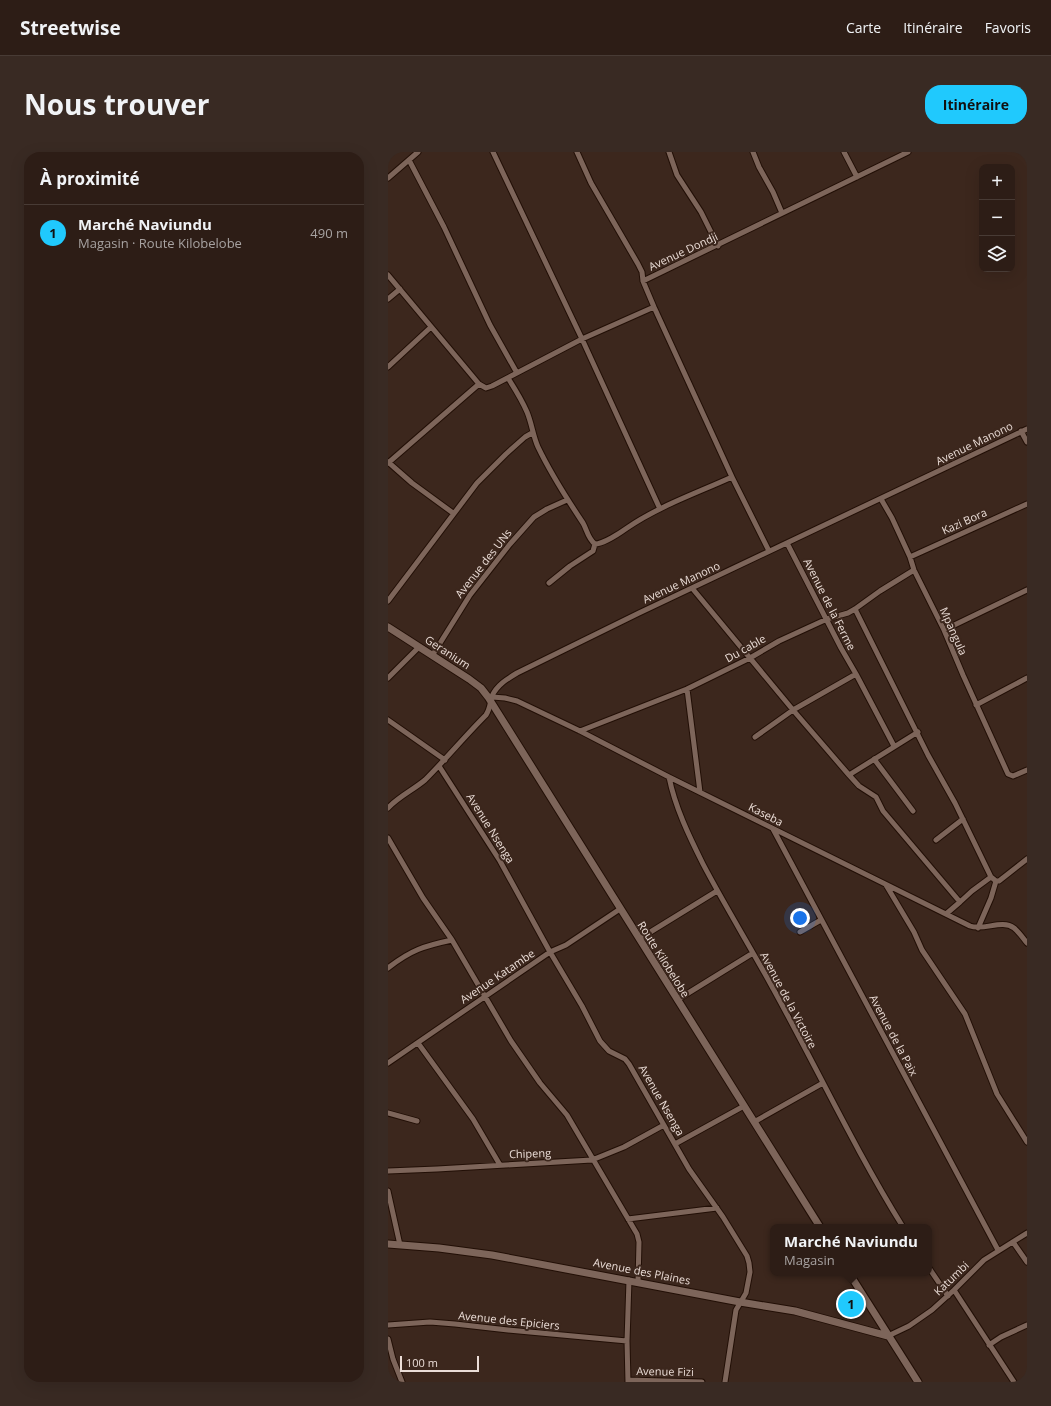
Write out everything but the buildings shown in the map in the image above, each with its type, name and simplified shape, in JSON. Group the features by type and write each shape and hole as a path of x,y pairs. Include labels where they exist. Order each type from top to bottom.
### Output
{"street":[{"path":"388,178 418,152"},
{"path":"493,152 582,339 660,509"},
{"path":"577,152 587,175 638,264 642,272 643,281"},
{"path":"669,152 677,175 701,212 718,246"},
{"path":"753,152 759,168 773,192 782,213"},
{"path":"844,152 857,177"},
{"name":"Avenue Dondji","path":"769,551 732,477 643,281 718,246 908,152"},
{"path":"409,160 444,228 490,325 517,373"},
{"path":"388,275 480,385 490,387 582,339 654,307"},
{"path":"388,300 400,289"},
{"path":"388,367 430,327"},
{"path":"508,378 526,410 532,433 542,454 567,500 584,525 591,541 595,544"},
{"path":"453,513 412,483 388,462 480,385"},
{"name":"Avenue Manono","path":"388,808 418,785 445,760 486,715 500,684 517,673 545,658 1027,429"},
{"path":"1021,431 1027,442"},
{"path":"388,601 453,513 484,475 510,450 532,433"},
{"path":"595,544 616,536 641,519 660,509 732,477"},
{"name":"Mpangula","path":"881,499 944,630 1007,772 1009,775 1013,776 1027,770"},
{"name":"Avenue des UNs","path":"432,656 470,596 510,544 534,517 567,500"},
{"name":"Kazi Bora","path":"910,557 1027,504"},
{"name":"Avenue de la Ferme","path":"787,543 894,746"},
{"path":"549,583 570,566 593,551 595,544"},
{"name":"Du cable","path":"580,731 688,689 750,658 779,641 827,619 848,613 914,570"},
{"path":"692,588 849,775 859,786 876,797 883,811 960,902"},
{"path":"944,630 1027,590"},
{"path":"855,609 963,819 991,877 996,881"},
{"name":"Geranium","path":"388,627 475,684 492,700"},
{"path":"388,678 419,647"},
{"path":"755,737 793,710 856,674"},
{"path":"976,705 1027,678"},
{"path":"688,689 700,792"},
{"name":"Kaseba","path":"492,700 505,698 517,701 885,884 978,928"},
{"name":"Route Kilobelobe","path":"492,700 620,909 818,1224"},
{"path":"388,720 445,760"},
{"path":"849,775 918,732"},
{"path":"874,759 913,812"},
{"name":"Avenue Nsenga","path":"439,766 500,861 550,952 582,1006 600,1041 609,1051 627,1061 693,1174 717,1208 747,1256 750,1272 746,1293 736,1310 725,1382"},
{"name":"Avenue de la Victoire","path":"669,777 685,826 717,891 777,996 873,1176 901,1224"},
{"path":"936,840 963,819"},
{"name":"Avenue de la Paix","path":"772,828 998,1250"},
{"path":"388,838 424,898 452,940 511,1040 540,1083 567,1115 592,1160 628,1219 639,1239 638,1282"},
{"path":"996,881 999,881 1027,859"},
{"path":"946,914 991,877"},
{"path":"978,928 991,898 996,881"},
{"path":"885,884 914,932 922,950 965,1014 1000,1100 1027,1142"},
{"path":"640,939 717,891"},
{"name":"Avenue Katambe","path":"388,1063 550,952 566,945 620,909"},
{"path":"800,932 821,920"},
{"path":"978,928 1002,925 1010,926 1018,931 1027,943"},
{"path":"388,968 408,954 420,948 452,940"},
{"path":"677,1000 753,953"},
{"path":"418,1043 472,1119 500,1165"},
{"path":"754,1122 823,1083"},
{"path":"675,1144 744,1106"},
{"path":"388,1113 417,1121"},
{"name":"Chipeng","path":"388,1171 592,1160 624,1147 664,1125"},
{"path":"388,1191 400,1245"},
{"path":"628,1219 717,1208"},
{"name":"Katumbi","path":"888,1336 909,1326 936,1306 984,1260 1027,1233"},
{"path":"1012,1242 1027,1262"},
{"name":"Avenue des Plaines","path":"388,1244 486,1254 629,1280 740,1302 801,1312 888,1336"},
{"path":"932,1272 948,1296"},
{"path":"851,1276 918,1382"},
{"path":"628,1381 627,1341 629,1280"},
{"path":"954,1290 1014,1382"},
{"name":"Avenue des Epiciers","path":"388,1325 430,1322 627,1341"},
{"path":"989,1345 1027,1325"},
{"path":"388,1339 393,1359 402,1382"},
{"name":"Avenue Fizi","path":"628,1381 702,1382"}],"place":[{"name":"Marché Naviundu","path":"851,1304"}]}
